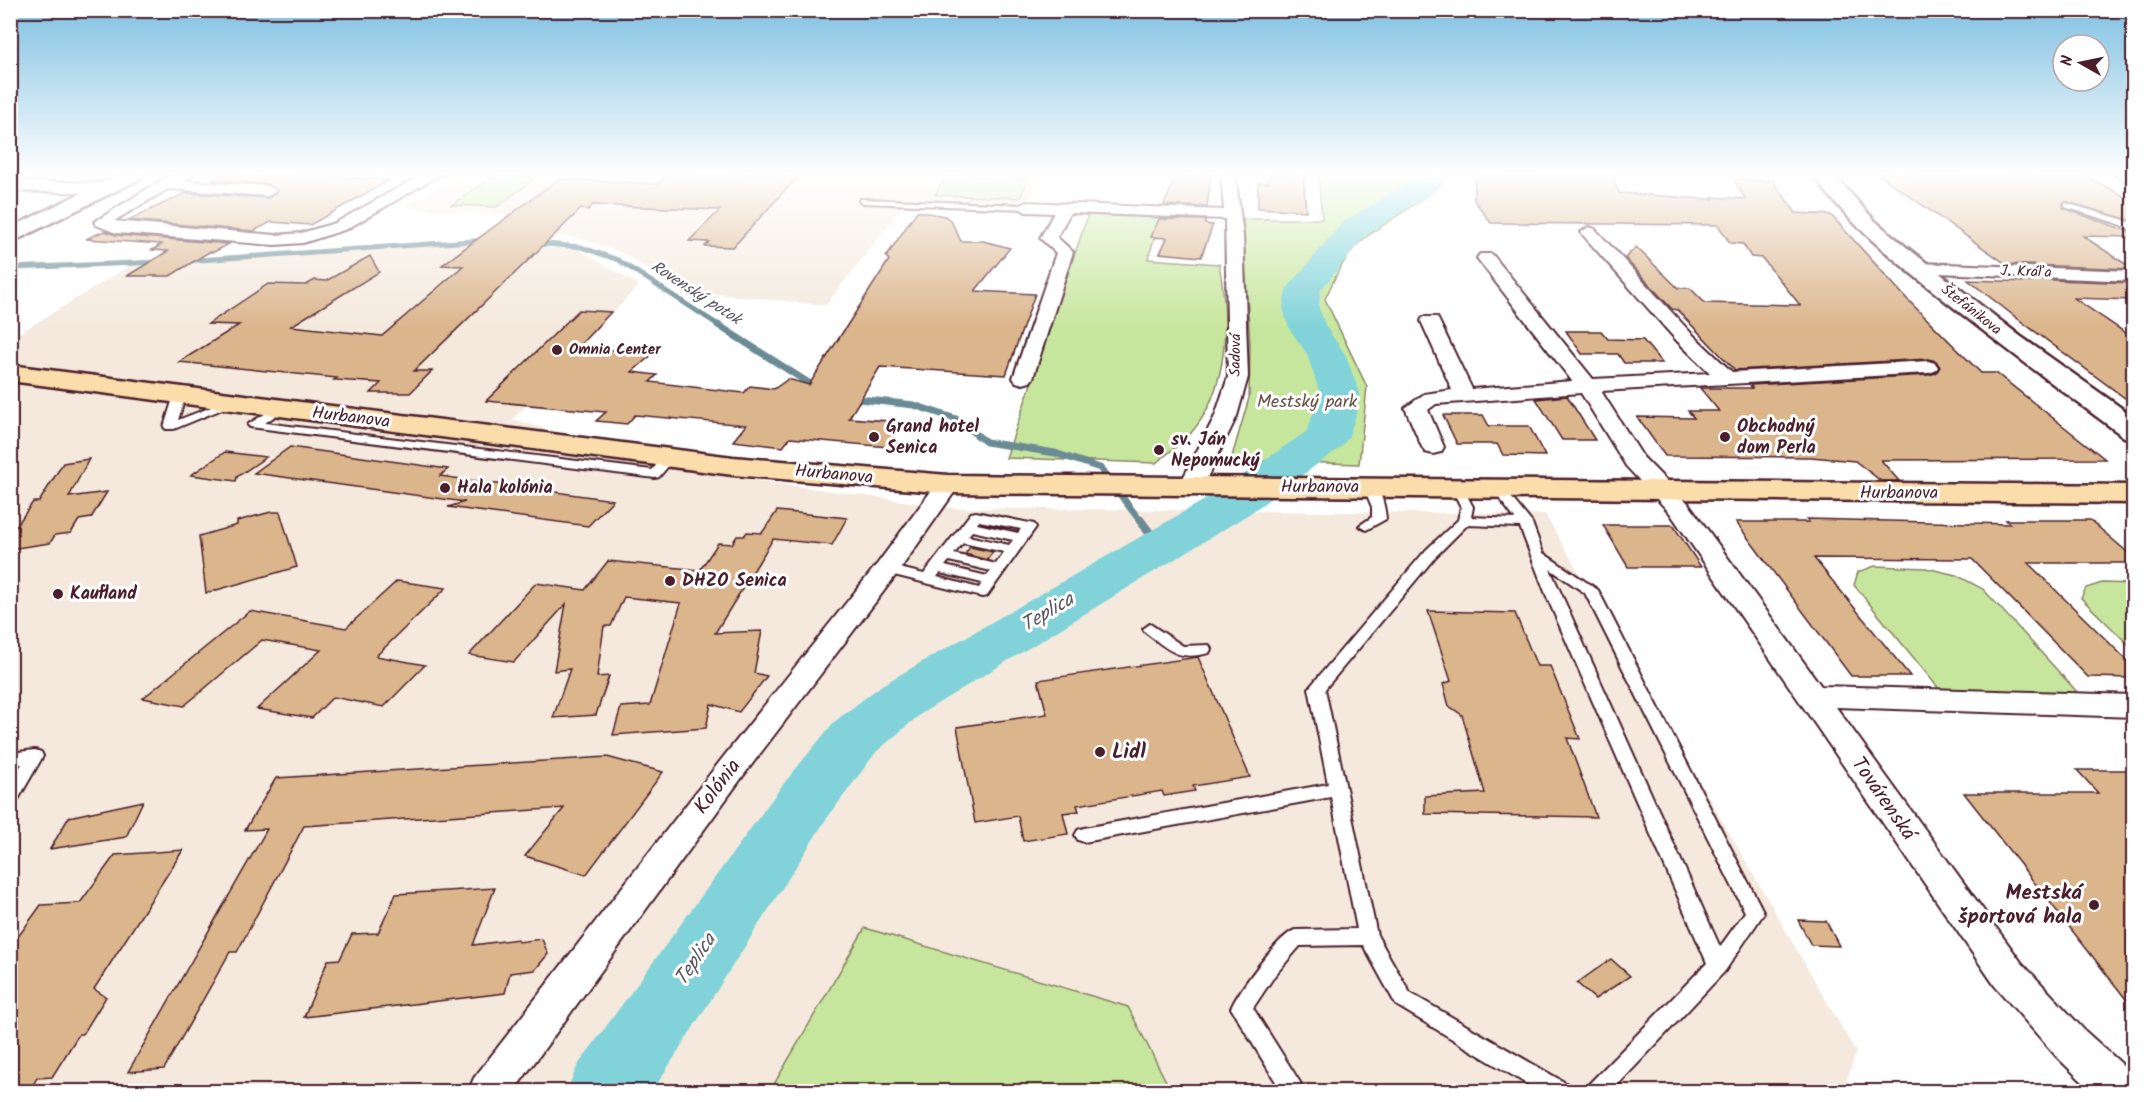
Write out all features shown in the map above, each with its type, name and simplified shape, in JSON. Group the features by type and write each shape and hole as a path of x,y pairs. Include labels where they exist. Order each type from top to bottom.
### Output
{"main road":[{"name":"Hurbanova","path":"10,373 180,395 662,466 767,470 948,483 2133,494"}],"street":[{"path":"10,237 33,225"},
{"path":"110,225 116,228 275,240 303,238 342,225"},
{"path":"1023,378 1065,252 1048,238 1055,225"},
{"name":"Sadová","path":"1205,486 1238,377 1233,225"},
{"name":"Štefánikova","path":"1868,225 1918,268 2011,341 2133,431"},
{"path":"1589,232 1684,337 1727,378"},
{"path":"1486,258 1587,386 1634,461 1664,490"},
{"name":"J. Kráľa","path":"1918,268 2133,276"},
{"path":"1430,321 1465,396"},
{"path":"1433,447 1416,408 1431,398 1587,386 1928,367"},
{"name":"Kolónia","path":"488,1092 732,768 887,568 948,483"},
{"name":"Továrenská","path":"1664,490 2008,974 2070,1043 2122,1092"},
{"path":"1810,696 2133,706"}],"lane":[{"path":"1366,526 1379,519 1378,507 1370,488"},
{"path":"1458,489 1467,507 1464,521 1431,553 1317,688 1368,937 1403,999 1561,1092"},
{"path":"1498,489 1525,523 1536,554 1718,965"},
{"path":"887,568 932,574 990,581 1029,527 976,516 932,574"},
{"path":"1464,521 1525,523"},
{"path":"964,532 1017,544"},
{"path":"1536,554 1591,591 1755,913 1718,965 1596,1092"},
{"path":"946,556 999,568"},
{"path":"1150,629 1180,651 1204,649"},
{"path":"10,759 35,756 10,798"},
{"path":"1084,835 1338,789"},
{"path":"1295,1092 1241,1008 1268,969 1295,938 1368,937"}],"shaded area":[{"path":"504,225 888,225 826,305 684,291 621,252 576,237 546,236"},
{"path":"481,242 579,250 639,285 513,419 674,469 953,508 1545,514 1856,1052 1843,1092 11,1091 11,338 130,266"}],"green space":[{"path":"1084,225 1158,225 1148,259 1219,264 1225,329 1220,374 1204,415 1183,441 1156,463 1006,458"},
{"name":"Mestský park","path":"1243,225 1383,225 1352,251 1341,266 1325,299 1367,387 1359,464 1231,460 1249,398 1250,346"},
{"path":"1875,566 1926,568 1956,575 1983,589 2089,705 1949,701 1854,585 1858,572"},
{"path":"2102,583 2133,584 2133,649 2081,598 2086,588"},
{"path":"865,928 1128,1007 1171,1091 770,1091"}],"building":[{"path":"190,225 265,225 254,231"},
{"path":"496,225 564,225 414,371 432,371 410,393 371,393 381,383 334,380 337,378 179,362 239,325 208,324 268,284 306,285 315,280 326,281 370,256 379,272 291,326 382,336 463,266 442,265"},
{"path":"705,225 753,225 733,247 705,246 709,242 689,241"},
{"path":"907,225 953,225 961,241 983,241 1010,248 975,291 1035,294 1006,375 880,367 849,418 901,422 888,447 790,438 783,447 733,441 746,425 635,415 627,424 596,421 606,412 486,401 579,310 611,312 577,348 655,352 632,372 657,375 650,382 744,393 750,386 774,389 788,379 809,385 889,260 886,257"},
{"path":"1156,225 1213,225 1201,257 1160,253 1167,238 1151,237"},
{"path":"1718,225 1840,225 1907,299 1981,373 1996,373 2105,459 1881,460 1899,481 1881,481 1855,461 1811,457 1665,456 1637,417 1694,418 1688,411 1719,411 1700,388 1752,388 1750,385 1928,375 1936,373 1940,367 1936,361 1928,359 1735,370 1677,310 1672,309 1625,258 1636,247 1678,288 1690,288 1705,303 1800,305 1762,258 1751,257 1743,244 1730,243"},
{"path":"1951,225 2112,225 2133,233 2133,237 2083,236 2133,269 2006,264"},
{"path":"104,231 116,235 229,244 214,252 209,252 170,276 127,276 168,251 152,250 162,244 86,239"},
{"path":"2027,279 2133,283 2133,300 2074,298 2133,338 2133,404 1968,280 2031,282"},
{"path":"1566,331 1601,331 1608,339 1643,340 1662,363 1624,363 1618,354 1582,354"},
{"path":"1567,396 1595,440 1562,440 1536,399"},
{"path":"1443,415 1483,415 1489,426 1529,426 1545,456 1503,455 1497,444 1457,444"},
{"name":"Hala kolónia","path":"290,447 448,469 440,476 613,500 588,526 448,507 465,502 254,473"},
{"path":"225,452 266,457 237,477 236,481 191,475"},
{"path":"89,459 69,497 107,492 91,518 79,520 71,533 55,535 50,543 10,549 10,535 33,502 39,502 63,463"},
{"path":"777,511 847,518 832,545 773,539 715,633 762,631 754,673 767,676 739,712 711,704 706,728 613,735 621,707 650,705 681,603 624,597 611,626 604,626 597,677 609,676 596,715 553,718 570,669 554,671 566,604 514,662 469,655 536,583 585,590 608,561 700,570 718,543 732,544 737,536 744,536 747,532 762,533"},
{"path":"271,512 280,512 297,567 206,593 199,536 237,525 237,521"},
{"path":"1807,519 2010,524 2006,520 2090,520 2133,557 2133,563 2028,563 2133,666 2133,678 2088,677 1972,559 1814,558 1910,676 1851,676 1736,522 1809,522"},
{"path":"1603,525 1673,525 1701,567 1628,567"},
{"path":"970,547 993,552 987,560 965,554"},
{"path":"397,581 446,588 376,656 425,665 384,707 333,697 312,718 257,709 321,650 262,640 184,706 143,698 250,611 346,628"},
{"path":"1428,611 1515,613 1537,666 1550,666 1580,739 1567,738 1596,817 1425,814 1425,796 1485,793 1462,715 1449,706 1443,684 1451,681"},
{"name":"Lidl","path":"1198,657 1250,777 1193,786 1195,791 1164,796 1162,791 1077,805 1079,811 1063,813 1068,834 1023,841 1018,816 975,823 957,727 1047,714 1038,680"},
{"path":"607,757 663,772 586,875 525,856 564,808 304,826 237,952 230,952 164,1069 128,1072 267,829 245,830 276,778"},
{"path":"2077,770 2133,770 2133,1008 1964,793 2098,793"},
{"path":"143,801 126,837 50,849 69,817"},
{"path":"183,850 94,989 106,997 83,1034 79,1034 52,1077 37,1078 29,1092 10,1092 10,948 41,905 80,903 115,855"},
{"path":"495,888 473,945 518,939 518,942 542,939 548,954 535,970 510,973 505,993 304,1017 328,960 340,959 352,934 378,933 396,894"},
{"path":"1798,920 1826,921 1839,946 1811,945"},
{"path":"1611,959 1630,976 1595,999 1577,983"}],"waterway":[{"name":"Teplica","path":"606,1092 803,804 855,737 902,699 1232,504 1326,438 1340,394 1326,354 1308,328 1301,308 1303,290 1354,229 1360,225"},
{"name":"Rovenský potok","path":"185,261 486,240"},
{"name":"Rovenský potok","path":"535,243 581,247 618,260 720,326"},
{"name":"Rovenský potok","path":"10,268 160,262"},
{"name":"Rovenský potok","path":"718,325 818,389"},
{"name":"Rovenský potok","path":"850,398 914,405 956,419 986,442 1055,453 1100,468 1141,522"},
{"name":"Rovenský potok","path":"1140,520 1160,547"}],"place":[{"name":"Omnia Center","path":"557,350"},
{"name":"Grand hotel Senica","path":"874,437"},
{"name":"Obchodný dom Perla","path":"1725,437"},
{"name":"sv. Ján Nepomucký","path":"1159,450"},
{"name":"Hala kolónia","path":"445,488"},
{"name":"DHZO Senica","path":"670,581"},
{"name":"Kaufland","path":"58,594"},
{"name":"Lidl","path":"1100,752"},
{"name":"Mestská športová hala","path":"2094,905"}]}
